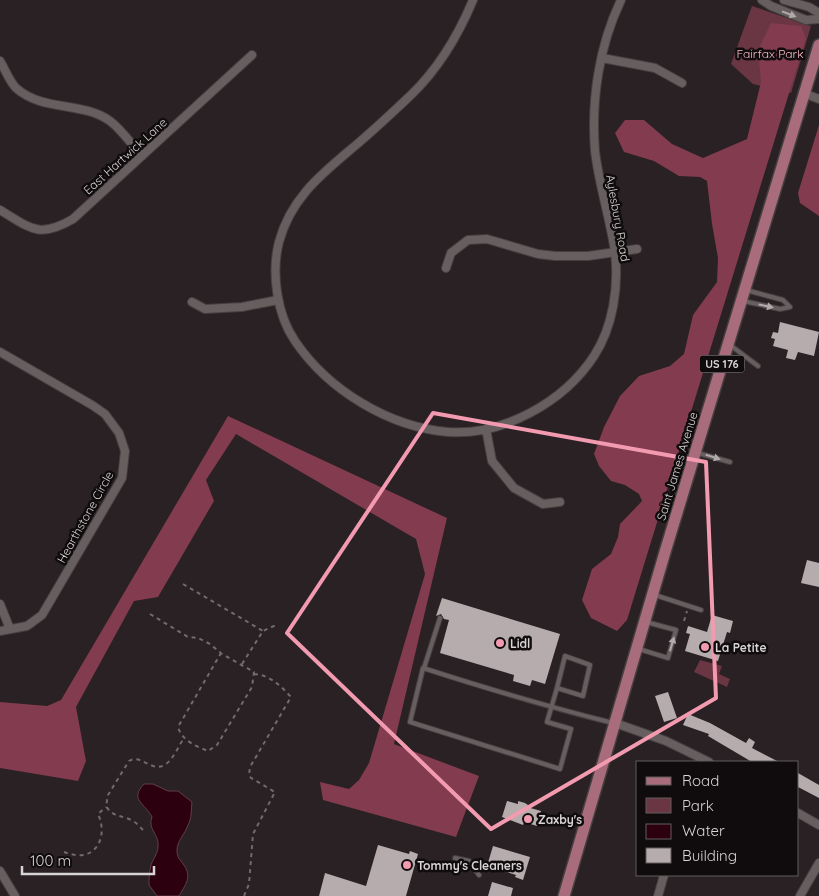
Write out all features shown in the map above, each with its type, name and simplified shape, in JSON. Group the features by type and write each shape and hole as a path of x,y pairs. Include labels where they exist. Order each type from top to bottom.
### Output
{"main road":[{"name":"Saint James Avenue","path":"564,896 728,343 819,45"}],"street":[{"name":"Aylesbury Road","path":"473,0 458,34 438,64 413,93 322,174 294,206 279,243 276,267 278,300 294,340 312,362 332,381 378,412 414,427 450,432 486,430 532,413 568,388 594,357 608,330 616,276 615,252 596,152 594,115 602,58 614,15 621,0"},
{"path":"762,0 770,6 806,20 819,19"},
{"path":"784,0 809,7 819,13"},
{"name":"East Hartwick Lane","path":"0,210 33,229 48,230 59,227 73,219 252,55"},
{"path":"602,58 655,68 682,83"},
{"path":"0,61 14,86 26,96 38,102 91,112 110,122 142,156"},
{"path":"803,93 819,99"},
{"path":"446,268 451,253 468,240 487,239 538,254 555,256 588,256 636,249"},
{"path":"192,302 205,309 242,307 278,300"},
{"name":"Hearthstone Circle","path":"0,352 105,414 119,433 125,451 122,478 42,615 27,626 0,631"},
{"path":"486,430 492,461 514,488 543,504 560,502"},
{"path":"0,604 10,629"},
{"path":"615,723 666,741 705,761"},
{"path":"799,814 819,826"},
{"path":"800,896 819,863"},
{"path":"0,871 15,896"},
{"path":"658,896 664,876"}],"lane":[{"path":"743,295 783,300 790,307 780,309 743,295"},
{"path":"728,343 758,366"},
{"path":"696,452 730,462"},
{"path":"653,595 701,610"},
{"path":"440,618 423,668 410,722 560,769 571,729 547,722 565,656 590,665 583,696 557,688"},
{"path":"637,649 668,658 676,630 645,621"},
{"path":"424,668 615,723"},
{"path":"455,858 469,861 479,875"}],"path":[{"path":"183,584 263,631"},
{"path":"684,621 688,606"},
{"path":"150,614 188,637 198,638 210,644 254,672 254,674 264,675 280,686 291,697 250,767 249,775 251,778 275,792 253,834 249,884 244,896"},
{"path":"242,664 263,631 278,624"},
{"path":"222,653 178,727 184,738 208,752 215,747 252,687 254,674"},
{"path":"142,830 134,822 115,816 106,807 108,795 129,761 133,758 152,767 162,766 170,760 184,738"},
{"path":"64,852 83,855 94,848 102,837 102,824 98,814 106,807"}],"highlighted area":[{"path":"433,413 706,462 716,698 491,829 287,633"}],"green space":[{"name":"Fairfax Park","path":"752,6 811,26 791,93 753,84 731,64"},
{"path":"771,23 801,26 806,38 627,620 617,631 591,618 582,600 592,569 611,554 618,537 620,524 642,501 639,494 625,485 611,481 599,466 594,454 604,427 620,396 639,376 670,366 684,354 693,315 717,282 718,258 707,181 700,177 679,176 654,161 624,152 615,133 625,120 644,120 672,144 703,158 747,139 761,82 758,50"},
{"path":"819,125 819,216 800,203 798,193"},
{"path":"228,416 447,518 394,744 479,776 456,837 323,800 320,782 349,789 359,780 369,763 425,574 416,539 236,434 206,480 214,501 158,597 134,601 76,707 86,761 78,781 0,768 0,702 47,706 61,700"},
{"path":"700,660 722,666 719,674 730,679 727,687 694,672"}],"water":[{"path":"144,784 153,784 168,791 178,791 192,802 191,817 177,847 178,856 185,866 188,875 188,879 179,896 157,896 149,885 150,868 157,852 158,843 151,825 152,817 138,798 140,789"}],"building":[{"path":"780,322 819,332 814,356 798,352 795,360 786,358 788,350 773,346 775,339 771,338 773,332 778,333"},
{"path":"807,560 819,563 819,587 801,583"},
{"name":"Lidl","path":"442,598 560,634 545,684 532,680 530,686 513,681 514,675 440,653 449,620 444,619 441,614 436,616"},
{"path":"712,615 733,621 730,633 727,632 718,661 685,651 690,634 686,633 688,626 707,632"},
{"path":"668,692 677,718 664,722 655,696"},
{"path":"688,714 710,723 746,743 749,738 755,742 752,748 777,761 750,761 708,736 709,734 683,725"},
{"path":"799,774 819,785 819,798 799,788"},
{"path":"507,801 518,804 518,801 525,803 528,805 527,807 541,811 537,826 524,822 523,825 502,817"},
{"path":"378,845 409,854 410,851 418,854 406,896 319,896 325,873 366,886"},
{"path":"493,846 530,857 523,880 515,877 516,875 487,866"},
{"path":"492,882 513,888 511,896 488,896"}],"place":[{"name":"Lidl","path":"500,643"},
{"name":"La Petite","path":"705,647"},
{"name":"Zaxby's","path":"528,819"},
{"name":"Tommy's Cleaners","path":"407,865"}]}
